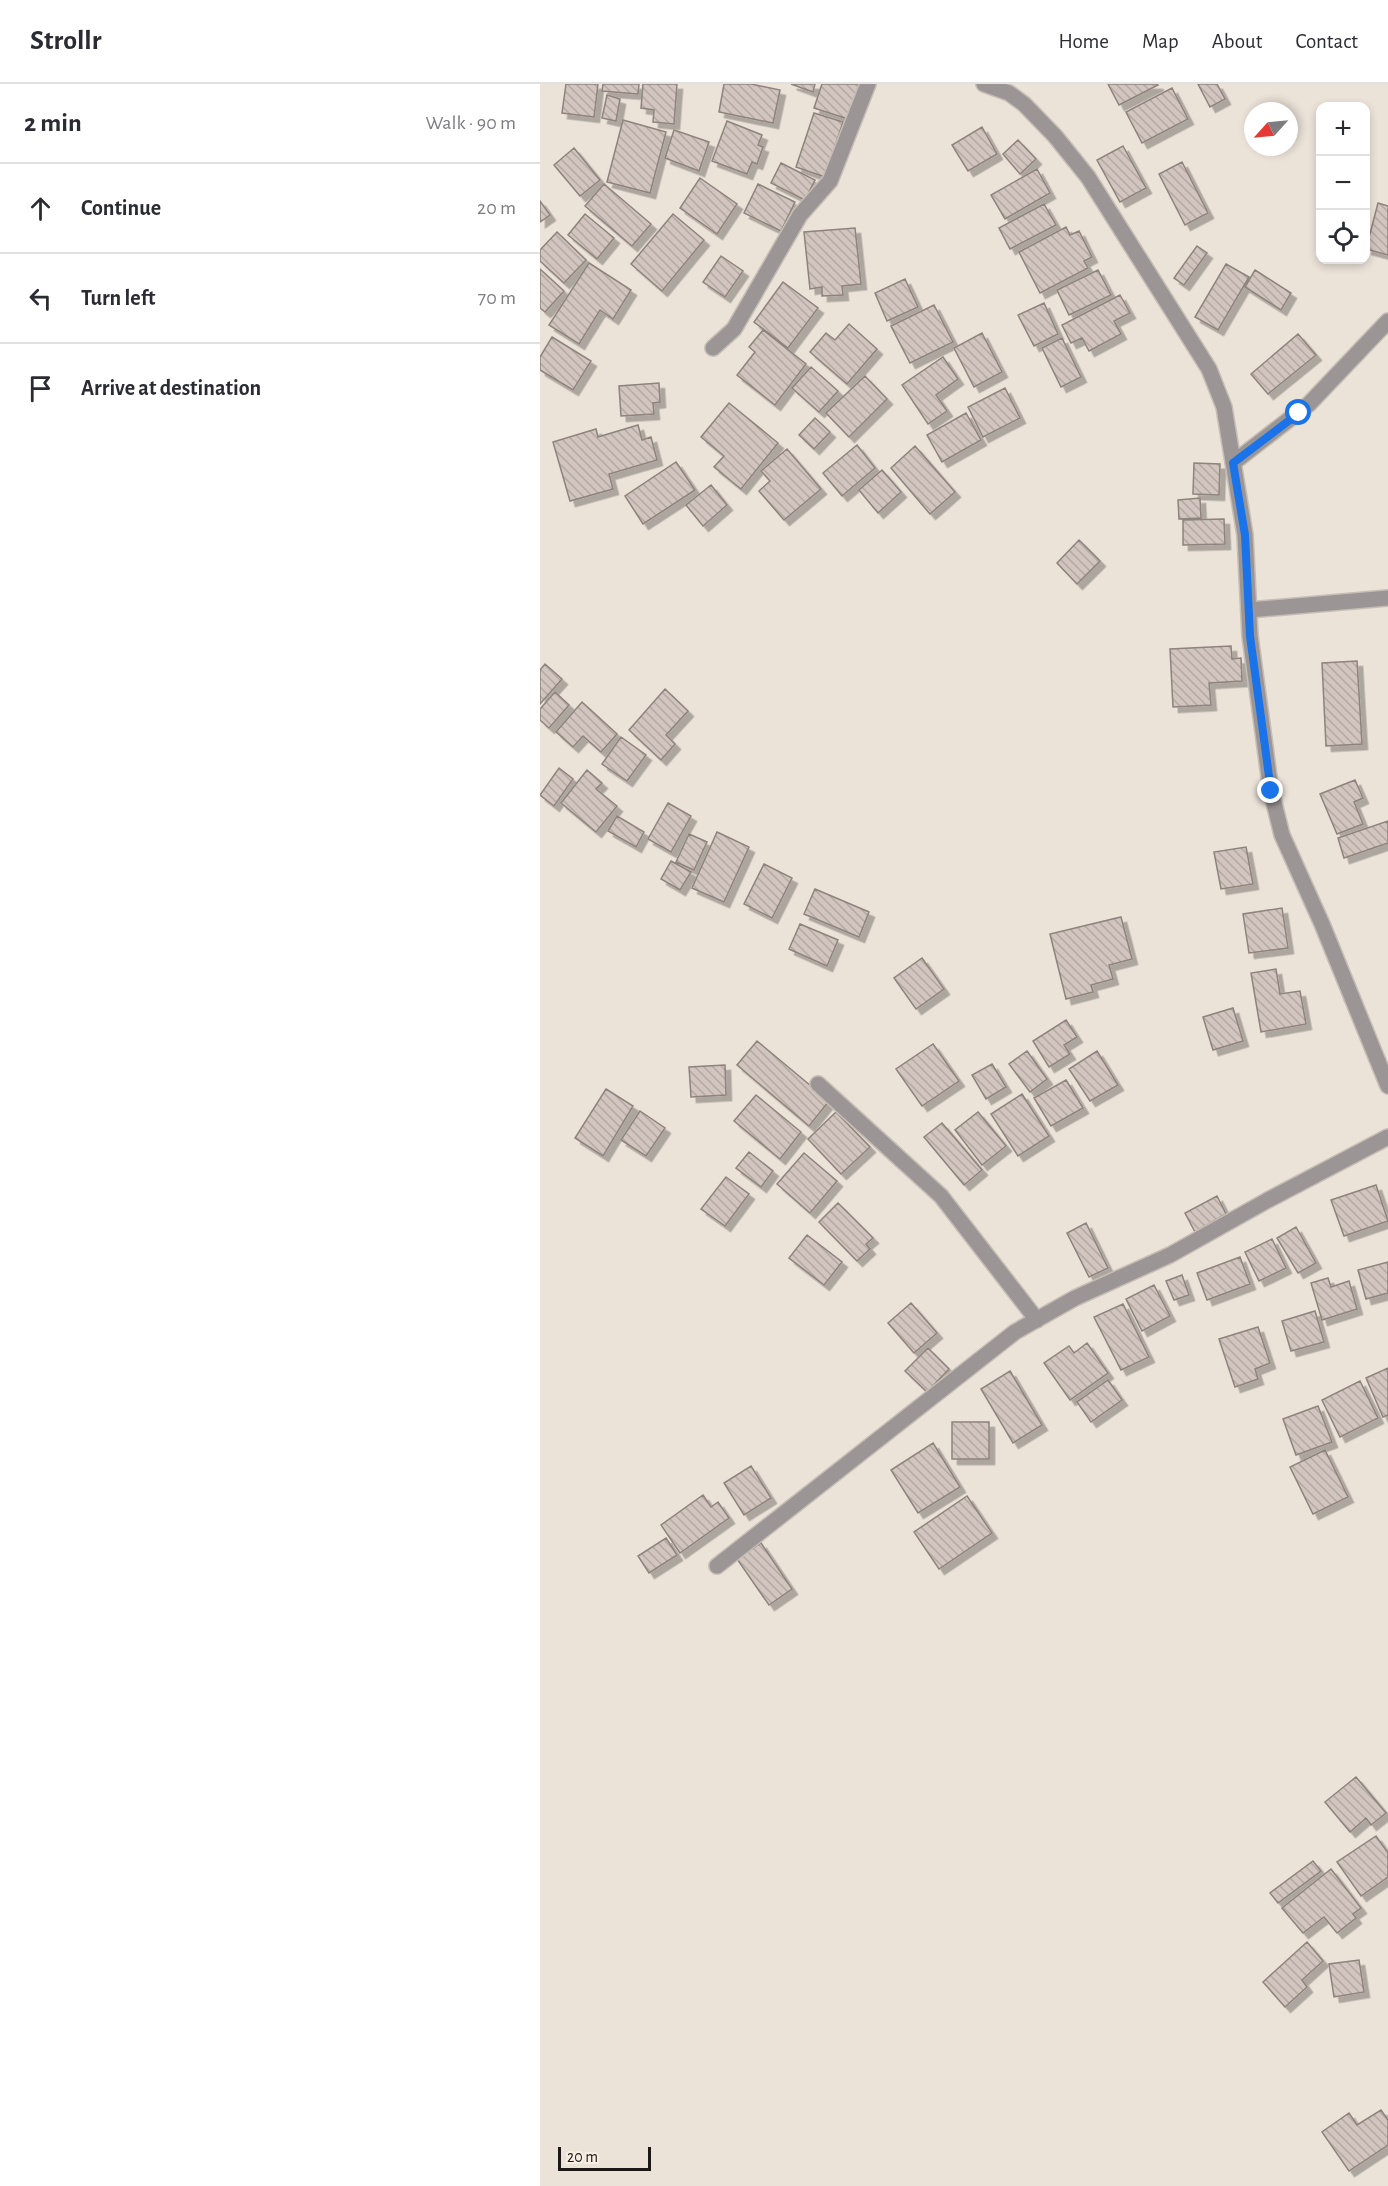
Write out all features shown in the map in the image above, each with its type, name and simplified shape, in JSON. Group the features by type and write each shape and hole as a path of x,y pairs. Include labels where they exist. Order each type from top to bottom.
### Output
{"street":[{"path":"713,348 734,330 800,215 830,181 868,84"},
{"path":"984,84 1009,93 1024,104 1055,136 1088,177 1209,369 1224,407 1245,535 1250,636 1271,791 1282,835 1322,924 1388,1086"},
{"path":"1233,463 1309,404 1388,321"},
{"path":"1249,610 1388,598"},
{"path":"818,1084 940,1196 1037,1320"},
{"path":"717,1566 1015,1332 1075,1298 1170,1255 1388,1137"}],"building":[{"path":"566,84 598,84 594,117 562,113"},
{"path":"603,84 639,84 638,94 602,91"},
{"path":"643,84 677,84 674,124 653,122 654,110 641,108"},
{"path":"724,84 751,84 780,90 773,123 719,112"},
{"path":"791,84 815,84 813,92"},
{"path":"822,84 859,84 848,119 814,108"},
{"path":"1108,84 1157,84 1158,85 1119,105"},
{"path":"1198,84 1217,84 1225,99 1210,107"},
{"path":"1172,88 1188,119 1142,143 1126,112"},
{"path":"607,95 620,99 616,121 602,118"},
{"path":"814,113 843,122 825,177 796,167"},
{"path":"623,120 666,132 650,193 607,182"},
{"path":"727,121 762,135 758,145 763,147 757,164 752,162 747,174 712,161"},
{"path":"982,127 997,154 968,171 952,145"},
{"path":"674,130 709,142 699,171 665,158"},
{"path":"1018,140 1036,159 1020,174 1003,154"},
{"path":"1123,146 1146,188 1120,202 1097,160"},
{"path":"574,148 600,180 580,196 554,165"},
{"path":"1182,162 1208,213 1185,225 1159,174"},
{"path":"781,163 815,180 805,200 771,183"},
{"path":"1037,169 1050,193 1005,219 991,195"},
{"path":"700,178 737,204 717,234 680,208"},
{"path":"604,184 651,224 632,246 585,206"},
{"path":"758,184 795,202 781,231 744,213"},
{"path":"540,201 550,215 540,222"},
{"path":"1378,203 1388,206 1388,255 1370,250 1370,234"},
{"path":"1044,204 1056,225 1010,249 999,228"},
{"path":"585,214 614,238 597,259 568,235"},
{"path":"673,214 704,240 662,291 631,264"},
{"path":"1066,227 1070,235 1079,231 1092,257 1084,261 1088,268 1040,293 1019,252"},
{"path":"855,228 861,284 842,286 843,295 822,296 822,287 810,289 804,232"},
{"path":"557,232 586,260 564,283 540,261 540,250"},
{"path":"1197,246 1207,253 1184,285 1174,278"},
{"path":"721,256 743,271 725,297 703,282"},
{"path":"589,263 631,290 613,319 600,310 579,344 549,325"},
{"path":"1226,264 1249,277 1218,330 1195,317"},
{"path":"540,269 564,291 545,312 540,308"},
{"path":"1098,270 1111,295 1069,315 1057,290"},
{"path":"1255,270 1291,293 1281,310 1245,287"},
{"path":"905,279 918,307 887,321 875,293"},
{"path":"783,282 818,308 788,348 754,322"},
{"path":"1120,295 1130,313 1114,321 1121,334 1089,351 1082,338 1071,343 1062,325"},
{"path":"1044,303 1058,334 1034,346 1018,315"},
{"path":"934,305 953,342 910,363 891,326"},
{"path":"849,324 877,349 847,384 810,352 826,333 835,340"},
{"path":"763,330 806,364 775,405 737,375 755,352 749,347"},
{"path":"982,333 1002,372 974,387 954,348"},
{"path":"1298,334 1316,355 1268,394 1251,374"},
{"path":"552,337 591,361 573,390 540,370 540,357"},
{"path":"1062,338 1081,377 1061,387 1042,348"},
{"path":"943,357 958,379 936,395 947,411 928,424 902,385"},
{"path":"811,367 838,391 819,412 792,388"},
{"path":"865,376 887,399 849,437 826,413"},
{"path":"659,383 660,402 653,403 654,414 621,416 619,386"},
{"path":"1005,388 1020,418 983,437 968,407"},
{"path":"729,403 778,443 741,489 714,467 724,456 701,437"},
{"path":"966,413 981,440 942,462 927,435"},
{"path":"815,418 830,432 814,449 799,435"},
{"path":"638,425 642,440 651,437 657,460 609,474 613,489 570,501 553,442 596,429 598,437"},
{"path":"857,445 875,468 842,496 823,473"},
{"path":"915,446 955,492 930,514 891,468"},
{"path":"787,449 821,489 784,520 759,491 770,481 761,471"},
{"path":"676,462 695,490 643,524 625,496"},
{"path":"1194,463 1220,464 1219,495 1193,494"},
{"path":"882,470 901,492 878,513 859,490"},
{"path":"711,485 727,505 703,526 686,505"},
{"path":"1200,498 1201,518 1179,519 1178,500"},
{"path":"1224,519 1225,544 1183,545 1183,520"},
{"path":"1079,540 1100,561 1077,584 1057,563"},
{"path":"1231,646 1232,659 1241,658 1242,681 1209,683 1211,705 1173,707 1170,649"},
{"path":"1357,661 1362,744 1326,746 1322,663"},
{"path":"545,664 562,679 540,704 540,670"},
{"path":"665,689 688,711 666,735 675,744 661,760 629,730"},
{"path":"555,692 569,705 549,728 540,720 540,709"},
{"path":"582,702 617,734 601,752 583,736 573,747 556,732"},
{"path":"621,737 646,755 627,781 602,764"},
{"path":"559,768 573,779 554,806 540,795"},
{"path":"587,770 602,783 596,789 617,806 596,832 561,803"},
{"path":"1355,780 1363,798 1354,802 1363,824 1337,834 1320,794"},
{"path":"668,803 691,816 671,852 648,839"},
{"path":"617,816 644,832 636,847 608,831"},
{"path":"1388,821 1388,843 1344,858 1338,838"},
{"path":"717,832 749,847 724,902 692,888"},
{"path":"689,834 707,842 694,870 676,862"},
{"path":"1246,847 1253,884 1221,889 1214,852"},
{"path":"671,861 691,872 680,890 661,879"},
{"path":"764,864 792,878 772,918 744,904"},
{"path":"815,889 869,912 859,937 804,914"},
{"path":"1282,908 1288,948 1249,953 1243,914"},
{"path":"1121,917 1132,959 1109,965 1113,979 1091,985 1093,992 1066,999 1050,934"},
{"path":"800,924 838,940 827,966 789,949"},
{"path":"922,958 944,989 916,1009 894,978"},
{"path":"1276,969 1280,994 1300,991 1306,1024 1261,1032 1251,973"},
{"path":"1233,1008 1243,1041 1213,1050 1203,1017"},
{"path":"1066,1020 1077,1037 1064,1045 1070,1054 1049,1067 1033,1041"},
{"path":"757,1041 829,1101 809,1126 737,1065"},
{"path":"933,1044 959,1081 922,1106 896,1069"},
{"path":"1027,1051 1047,1079 1030,1092 1009,1064"},
{"path":"1097,1051 1118,1085 1090,1101 1069,1069"},
{"path":"992,1064 1006,1087 986,1099 972,1075"},
{"path":"725,1065 726,1095 691,1097 689,1067"},
{"path":"1066,1080 1083,1108 1051,1126 1034,1098"},
{"path":"606,1089 633,1106 603,1156 575,1138"},
{"path":"1022,1094 1049,1136 1018,1156 991,1114"},
{"path":"756,1095 801,1132 780,1159 734,1121"},
{"path":"640,1111 665,1128 646,1156 621,1140"},
{"path":"836,1112 870,1147 841,1174 808,1139"},
{"path":"978,1112 1006,1146 982,1165 955,1130"},
{"path":"942,1123 982,1170 964,1185 924,1137"},
{"path":"749,1152 773,1171 761,1187 736,1168"},
{"path":"804,1153 837,1181 810,1213 777,1184"},
{"path":"726,1177 749,1194 725,1226 701,1209"},
{"path":"1376,1185 1388,1221 1344,1236 1331,1200"},
{"path":"1217,1196 1226,1214 1195,1232 1185,1213"},
{"path":"838,1203 873,1238 866,1244 870,1249 857,1261 819,1222"},
{"path":"1086,1223 1108,1268 1089,1277 1067,1233"},
{"path":"1296,1227 1316,1263 1298,1273 1277,1238"},
{"path":"807,1235 842,1262 824,1285 789,1258"},
{"path":"1272,1239 1286,1268 1259,1281 1245,1252"},
{"path":"1240,1257 1250,1284 1207,1300 1197,1273"},
{"path":"1388,1262 1388,1293 1366,1299 1358,1270"},
{"path":"1182,1275 1189,1295 1174,1300 1166,1281"},
{"path":"1328,1278 1331,1287 1349,1281 1357,1309 1322,1320 1311,1283"},
{"path":"1154,1285 1170,1316 1142,1331 1126,1299"},
{"path":"911,1303 937,1333 914,1353 888,1323"},
{"path":"1123,1304 1149,1357 1121,1370 1094,1317"},
{"path":"1315,1311 1324,1342 1291,1351 1282,1321"},
{"path":"1258,1327 1270,1363 1255,1369 1258,1379 1235,1387 1219,1339"},
{"path":"1087,1343 1108,1373 1070,1400 1044,1363 1069,1346 1074,1353"},
{"path":"928,1348 949,1369 927,1392 905,1371"},
{"path":"1388,1368 1388,1415 1383,1417 1366,1378"},
{"path":"1010,1371 1042,1425 1013,1443 981,1389"},
{"path":"1108,1380 1122,1400 1091,1422 1077,1402"},
{"path":"1360,1381 1378,1418 1340,1437 1322,1400"},
{"path":"1318,1406 1332,1442 1296,1455 1283,1419"},
{"path":"952,1422 989,1422 989,1459 952,1459"},
{"path":"933,1443 960,1487 918,1513 891,1470"},
{"path":"1325,1450 1348,1497 1313,1514 1290,1467"},
{"path":"751,1466 771,1498 744,1515 724,1483"},
{"path":"703,1495 711,1507 718,1502 729,1518 680,1553 661,1525"},
{"path":"967,1496 992,1533 939,1569 914,1532"},
{"path":"666,1538 677,1555 649,1573 638,1556"},
{"path":"761,1543 792,1589 769,1605 737,1559"},
{"path":"1356,1777 1386,1813 1371,1825 1366,1818 1350,1832 1325,1802"},
{"path":"1376,1836 1388,1853 1388,1877 1361,1896 1337,1862"},
{"path":"1313,1861 1321,1871 1278,1903 1270,1893"},
{"path":"1331,1869 1361,1908 1353,1914 1356,1918 1337,1933 1324,1917 1303,1933 1282,1908"},
{"path":"1307,1942 1323,1961 1302,1980 1307,1987 1285,2007 1263,1982"},
{"path":"1359,1960 1364,1992 1334,1997 1329,1964"},
{"path":"1381,2110 1388,2120 1388,2145 1349,2171 1322,2132 1349,2113 1357,2125"}],"route":[{"path":"1271,791 1250,636 1245,535 1233,463 1299,413"}]}
